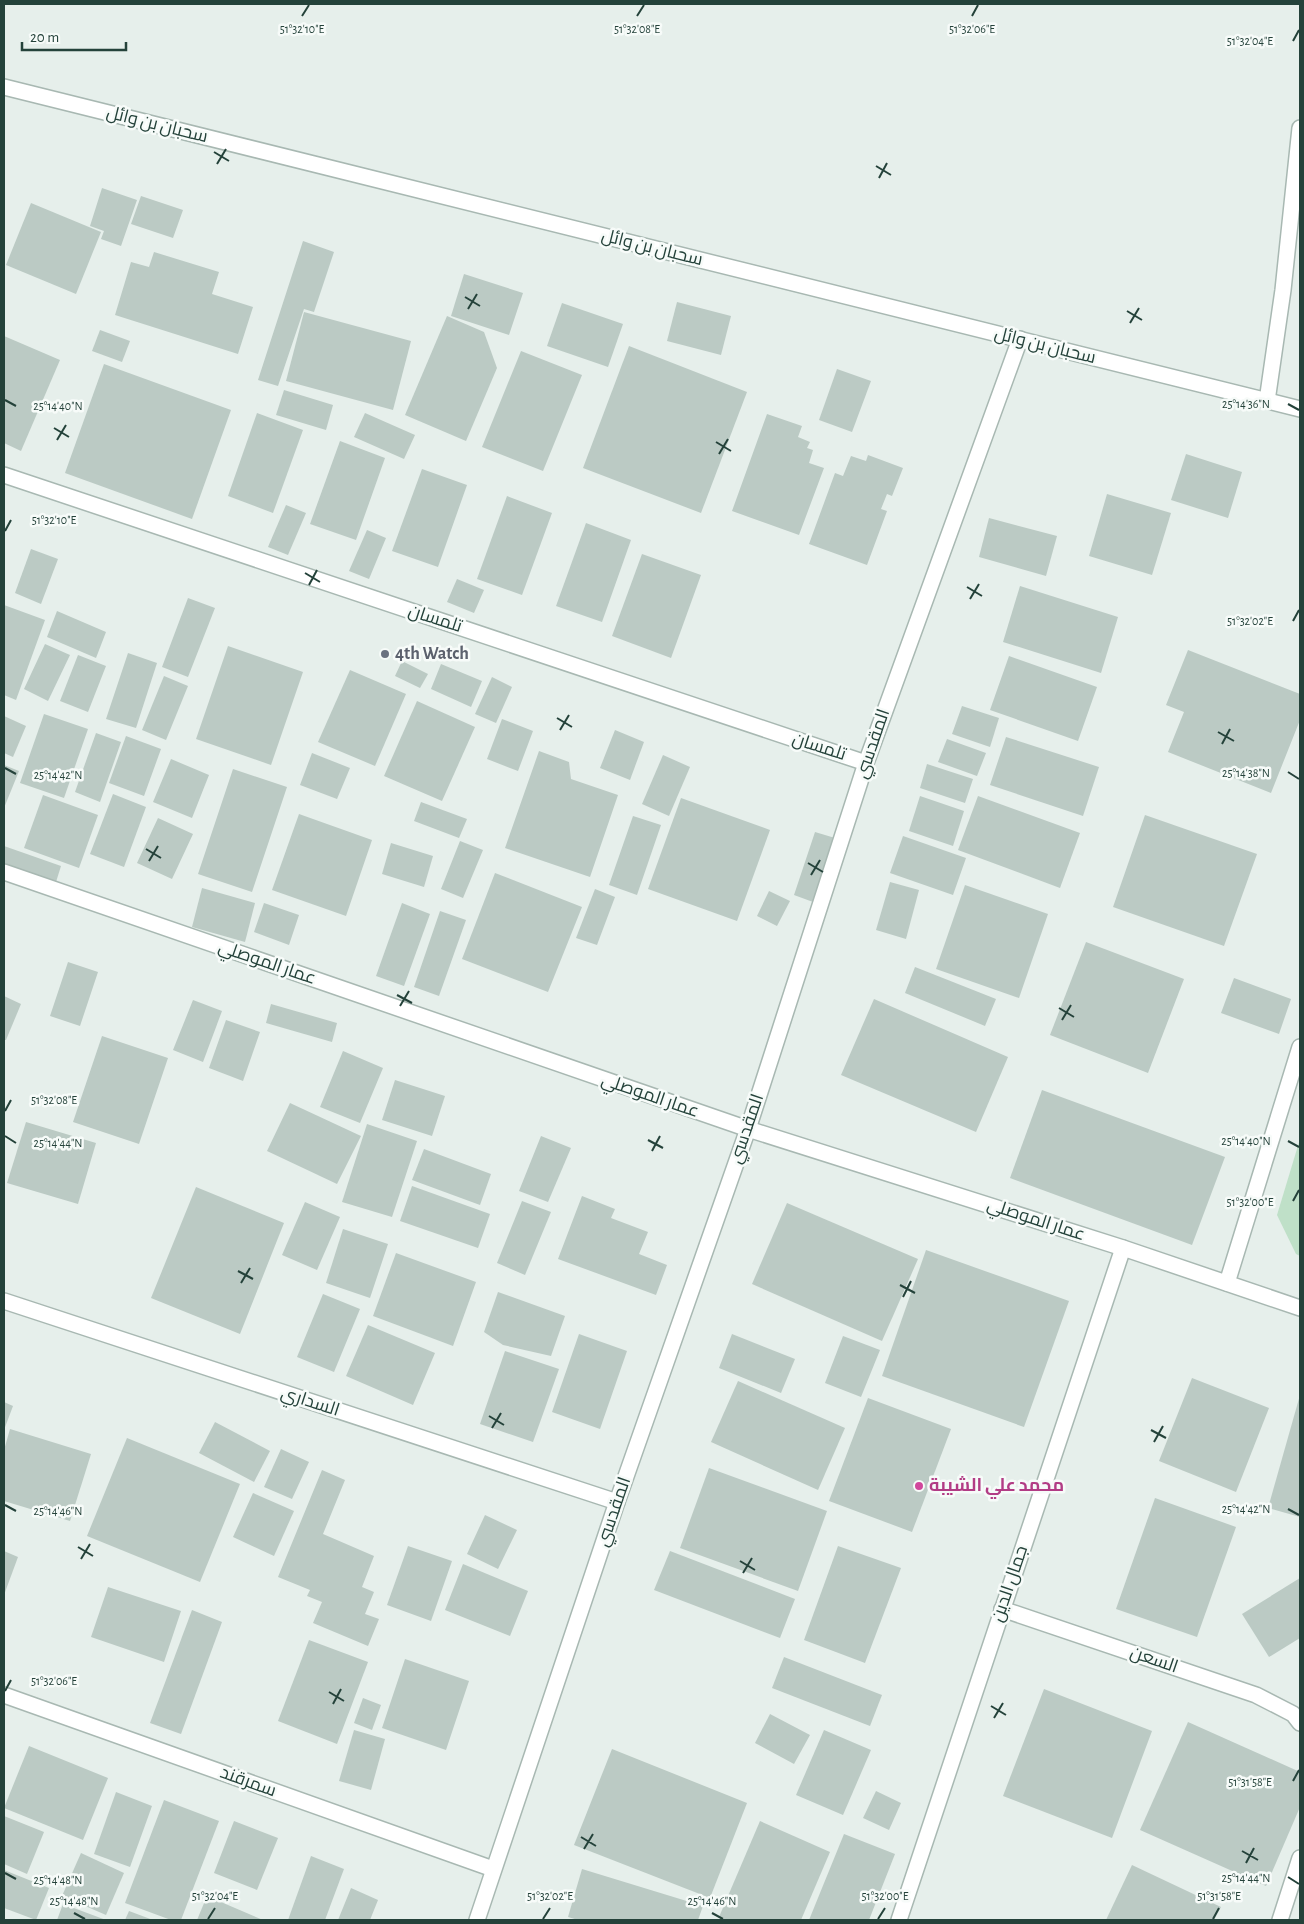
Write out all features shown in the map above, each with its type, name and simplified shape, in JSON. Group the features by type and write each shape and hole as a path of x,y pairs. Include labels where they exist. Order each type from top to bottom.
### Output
{"street":[{"name":"سحبان بن وائل","path":"4,87 1300,409"},
{"path":"1267,401 1283,290 1300,128"},
{"name":"المقدسي","path":"477,1920 617,1502 748,1129 866,763 1020,339"},
{"name":"تلمسان","path":"4,475 866,763"},
{"name":"عمار الموصلي","path":"4,872 748,1129 1123,1248 1300,1308"},
{"path":"1227,1283 1300,1048"},
{"name":"جمال الدين","path":"899,1920 1123,1248"},
{"name":"السداري","path":"4,1301 617,1502"},
{"name":"السعن","path":"1002,1609 1256,1694 1293,1714 1300,1723"},
{"name":"سمرقند","path":"4,1695 493,1869"},
{"path":"1280,1920 1300,1858"}],"green space":[{"path":"1300,1139 1300,1256 1296,1254 1277,1215"}],"building":[{"path":"102,188 137,200 121,246 101,239 104,231 90,226"},
{"path":"141,196 183,210 173,238 131,224"},
{"path":"31,203 101,232 76,294 6,265"},
{"path":"303,241 334,252 314,312 304,309 278,386 258,380"},
{"path":"154,252 219,272 212,294 253,307 238,354 115,315 131,262 149,267"},
{"path":"464,274 523,293 509,335 451,316"},
{"path":"677,302 731,316 721,355 667,341"},
{"path":"562,303 623,324 608,367 547,346"},
{"path":"304,312 411,341 393,410 286,381"},
{"path":"447,316 484,332 497,368 466,441 405,415"},
{"path":"100,330 130,341 122,362 92,351"},
{"path":"4,336 60,360 21,451 4,443"},
{"path":"629,346 747,392 701,513 583,468"},
{"path":"521,351 582,375 543,471 482,447"},
{"path":"104,364 231,410 192,519 65,473"},
{"path":"837,369 871,381 852,432 819,420"},
{"path":"284,390 333,405 326,430 276,415"},
{"path":"257,413 303,430 273,513 228,496"},
{"path":"365,413 415,435 404,459 354,437"},
{"path":"767,414 802,426 798,437 810,442 807,448 813,450 809,463 824,468 799,535 732,511"},
{"path":"340,441 385,458 356,540 310,524"},
{"path":"1186,454 1242,472 1228,518 1171,500"},
{"path":"868,455 903,468 892,496 887,494 881,509 887,511 867,565 809,544 835,473 843,476 851,456 866,461"},
{"path":"422,469 467,485 438,567 392,551"},
{"path":"1107,494 1171,513 1152,575 1089,556"},
{"path":"507,496 552,513 522,595 477,579"},
{"path":"286,505 306,513 288,555 268,547"},
{"path":"989,518 1057,536 1046,576 979,557"},
{"path":"586,523 631,540 602,622 556,606"},
{"path":"367,530 386,538 369,579 349,571"},
{"path":"31,549 58,559 41,604 15,593"},
{"path":"642,554 701,575 671,658 612,636"},
{"path":"457,579 484,590 474,613 447,602"},
{"path":"1020,586 1118,617 1101,673 1003,642"},
{"path":"188,598 215,608 188,677 162,667"},
{"path":"4,605 45,620 16,700 4,695"},
{"path":"57,611 106,632 96,658 47,637"},
{"path":"45,644 70,655 48,701 24,689"},
{"path":"228,646 303,672 271,765 196,739"},
{"path":"1188,650 1300,694 1300,720 1271,793 1168,752 1184,712 1166,705"},
{"path":"128,653 157,663 136,728 106,719"},
{"path":"78,655 106,666 88,712 60,701"},
{"path":"1009,656 1097,687 1078,741 990,710"},
{"path":"402,661 428,674 420,688 395,676"},
{"path":"441,664 482,681 471,707 431,689"},
{"path":"350,670 406,694 375,766 318,742"},
{"path":"164,676 188,686 166,740 142,730"},
{"path":"492,677 512,687 496,723 475,714"},
{"path":"417,701 475,727 442,801 384,776"},
{"path":"962,706 999,718 990,747 952,734"},
{"path":"44,714 88,729 64,798 20,783"},
{"path":"4,716 26,726 13,757 4,753"},
{"path":"502,719 533,731 518,771 487,759"},
{"path":"615,730 644,742 630,780 600,768"},
{"path":"96,733 121,742 100,802 75,792"},
{"path":"126,736 161,749 144,796 109,783"},
{"path":"1006,737 1099,767 1083,816 990,785"},
{"path":"947,739 986,753 977,776 938,762"},
{"path":"539,751 569,762 571,779 618,795 590,877 505,848"},
{"path":"312,753 350,768 337,799 300,785"},
{"path":"663,755 690,767 669,816 642,804"},
{"path":"171,759 209,775 192,818 153,802"},
{"path":"927,764 973,779 965,803 920,788"},
{"path":"4,765 19,771 4,808"},
{"path":"233,769 287,787 252,892 198,874"},
{"path":"113,794 146,807 124,867 90,854"},
{"path":"43,795 98,815 79,868 24,848"},
{"path":"920,796 964,811 953,846 909,831"},
{"path":"978,796 1080,833 1060,888 958,850"},
{"path":"681,798 770,830 737,921 648,889"},
{"path":"421,802 467,819 459,838 414,821"},
{"path":"299,814 372,840 346,916 272,890"},
{"path":"1145,815 1257,854 1224,946 1113,907"},
{"path":"633,816 661,825 637,895 609,885"},
{"path":"158,818 193,834 172,879 137,863"},
{"path":"815,832 835,838 813,902 794,895"},
{"path":"903,836 966,858 953,895 890,873"},
{"path":"460,841 483,850 463,898 441,889"},
{"path":"391,843 433,856 424,887 382,874"},
{"path":"4,846 61,866 56,882 4,865"},
{"path":"495,873 582,907 548,992 462,959"},
{"path":"890,882 919,890 906,939 876,930"},
{"path":"965,885 1048,914 1019,998 936,969"},
{"path":"202,888 255,903 245,942 192,927"},
{"path":"595,889 615,897 597,945 576,938"},
{"path":"769,891 790,901 777,926 757,916"},
{"path":"264,903 299,915 289,945 254,932"},
{"path":"402,903 430,914 404,986 376,976"},
{"path":"440,911 466,920 439,996 414,987"},
{"path":"1086,942 1184,979 1148,1073 1050,1035"},
{"path":"68,962 98,972 80,1026 50,1016"},
{"path":"915,967 996,999 985,1026 905,993"},
{"path":"1234,978 1291,999 1279,1034 1221,1013"},
{"path":"4,996 21,1004 6,1040 4,1040"},
{"path":"874,999 1008,1057 976,1132 841,1075"},
{"path":"193,1000 222,1011 203,1062 173,1050"},
{"path":"271,1004 337,1023 332,1042 266,1023"},
{"path":"226,1020 260,1032 243,1081 209,1068"},
{"path":"102,1036 168,1058 139,1144 73,1122"},
{"path":"343,1051 383,1068 360,1123 320,1107"},
{"path":"395,1080 445,1096 432,1136 382,1120"},
{"path":"1042,1090 1225,1157 1192,1245 1010,1178"},
{"path":"290,1103 361,1136 337,1184 267,1151"},
{"path":"26,1122 96,1143 78,1204 7,1183"},
{"path":"367,1124 417,1141 392,1217 342,1202"},
{"path":"541,1136 571,1148 548,1202 519,1191"},
{"path":"424,1149 491,1174 480,1205 412,1180"},
{"path":"412,1186 490,1214 478,1248 400,1221"},
{"path":"196,1187 284,1223 240,1334 151,1298"},
{"path":"582,1196 615,1209 611,1218 648,1232 639,1254 667,1265 656,1295 558,1259"},
{"path":"522,1201 551,1212 525,1275 497,1263"},
{"path":"305,1202 340,1217 317,1270 282,1255"},
{"path":"787,1203 918,1259 882,1341 752,1284"},
{"path":"343,1229 388,1244 370,1298 326,1283"},
{"path":"926,1250 1069,1301 1024,1427 882,1376"},
{"path":"396,1253 476,1282 453,1346 373,1316"},
{"path":"498,1292 565,1316 551,1356 503,1345 484,1332"},
{"path":"323,1294 360,1309 334,1372 297,1357"},
{"path":"368,1325 435,1353 413,1405 346,1376"},
{"path":"579,1334 627,1351 600,1429 552,1412"},
{"path":"732,1334 795,1359 781,1393 719,1368"},
{"path":"843,1336 880,1350 861,1397 825,1383"},
{"path":"505,1351 559,1369 533,1442 480,1424"},
{"path":"1192,1378 1269,1408 1236,1492 1159,1461"},
{"path":"738,1381 845,1428 818,1490 711,1442"},
{"path":"1300,1395 1300,1517 1268,1508"},
{"path":"868,1398 951,1429 912,1532 829,1501"},
{"path":"4,1402 13,1406 4,1430"},
{"path":"215,1422 270,1451 254,1482 199,1453"},
{"path":"10,1429 91,1454 70,1521 4,1501 4,1450"},
{"path":"127,1438 240,1484 200,1582 87,1536"},
{"path":"281,1449 309,1462 292,1499 264,1487"},
{"path":"709,1468 827,1511 798,1591 680,1548"},
{"path":"322,1470 345,1480 323,1534 374,1556 362,1587 374,1592 365,1614 379,1619 368,1646 313,1623 322,1602 307,1596 310,1590 278,1577"},
{"path":"253,1493 294,1511 274,1556 233,1537"},
{"path":"1155,1498 1236,1527 1197,1637 1116,1609"},
{"path":"485,1515 517,1530 498,1569 467,1554"},
{"path":"408,1546 452,1561 431,1621 387,1605"},
{"path":"838,1546 901,1568 865,1663 804,1640"},
{"path":"4,1551 18,1557 4,1595"},
{"path":"670,1551 795,1599 780,1638 654,1590"},
{"path":"463,1564 528,1591 510,1636 445,1610"},
{"path":"1300,1578 1300,1638 1269,1657 1242,1614"},
{"path":"108,1587 181,1611 164,1662 91,1637"},
{"path":"192,1610 222,1622 181,1734 150,1723"},
{"path":"309,1640 368,1662 337,1744 278,1721"},
{"path":"784,1657 882,1695 870,1726 772,1688"},
{"path":"405,1659 469,1681 446,1750 382,1728"},
{"path":"1044,1689 1152,1731 1112,1838 1003,1796"},
{"path":"363,1698 381,1705 372,1730 354,1723"},
{"path":"770,1714 810,1735 794,1764 755,1743"},
{"path":"1188,1722 1300,1772 1300,1807 1266,1886 1140,1830"},
{"path":"354,1730 385,1739 371,1790 339,1781"},
{"path":"824,1730 871,1750 843,1815 796,1795"},
{"path":"29,1746 108,1778 83,1840 4,1808"},
{"path":"612,1749 747,1803 710,1898 574,1845"},
{"path":"876,1791 901,1803 889,1830 863,1818"},
{"path":"116,1792 152,1806 130,1867 94,1854"},
{"path":"164,1800 219,1821 181,1920 171,1920 125,1903"},
{"path":"4,1816 44,1832 27,1874 4,1864"},
{"path":"234,1821 278,1838 257,1890 214,1873"},
{"path":"760,1821 830,1852 801,1920 727,1920 719,1917"},
{"path":"844,1834 895,1854 869,1920 809,1920"},
{"path":"81,1853 124,1873 106,1915 62,1896"},
{"path":"311,1856 344,1869 325,1920 288,1920"},
{"path":"1132,1865 1221,1907 1214,1920 1106,1920"},
{"path":"582,1869 703,1906 698,1920 578,1920 568,1917"},
{"path":"4,1870 49,1888 36,1920 4,1908"},
{"path":"351,1888 378,1900 370,1920 338,1920"},
{"path":"207,1896 263,1920 197,1920"},
{"path":"63,1904 106,1920 57,1920"},
{"path":"129,1911 153,1920 125,1920"}],"place":[{"name":"4th Watch","path":"385,654"},
{"name":"محمد علي الشيبة","path":"919,1486"}]}
